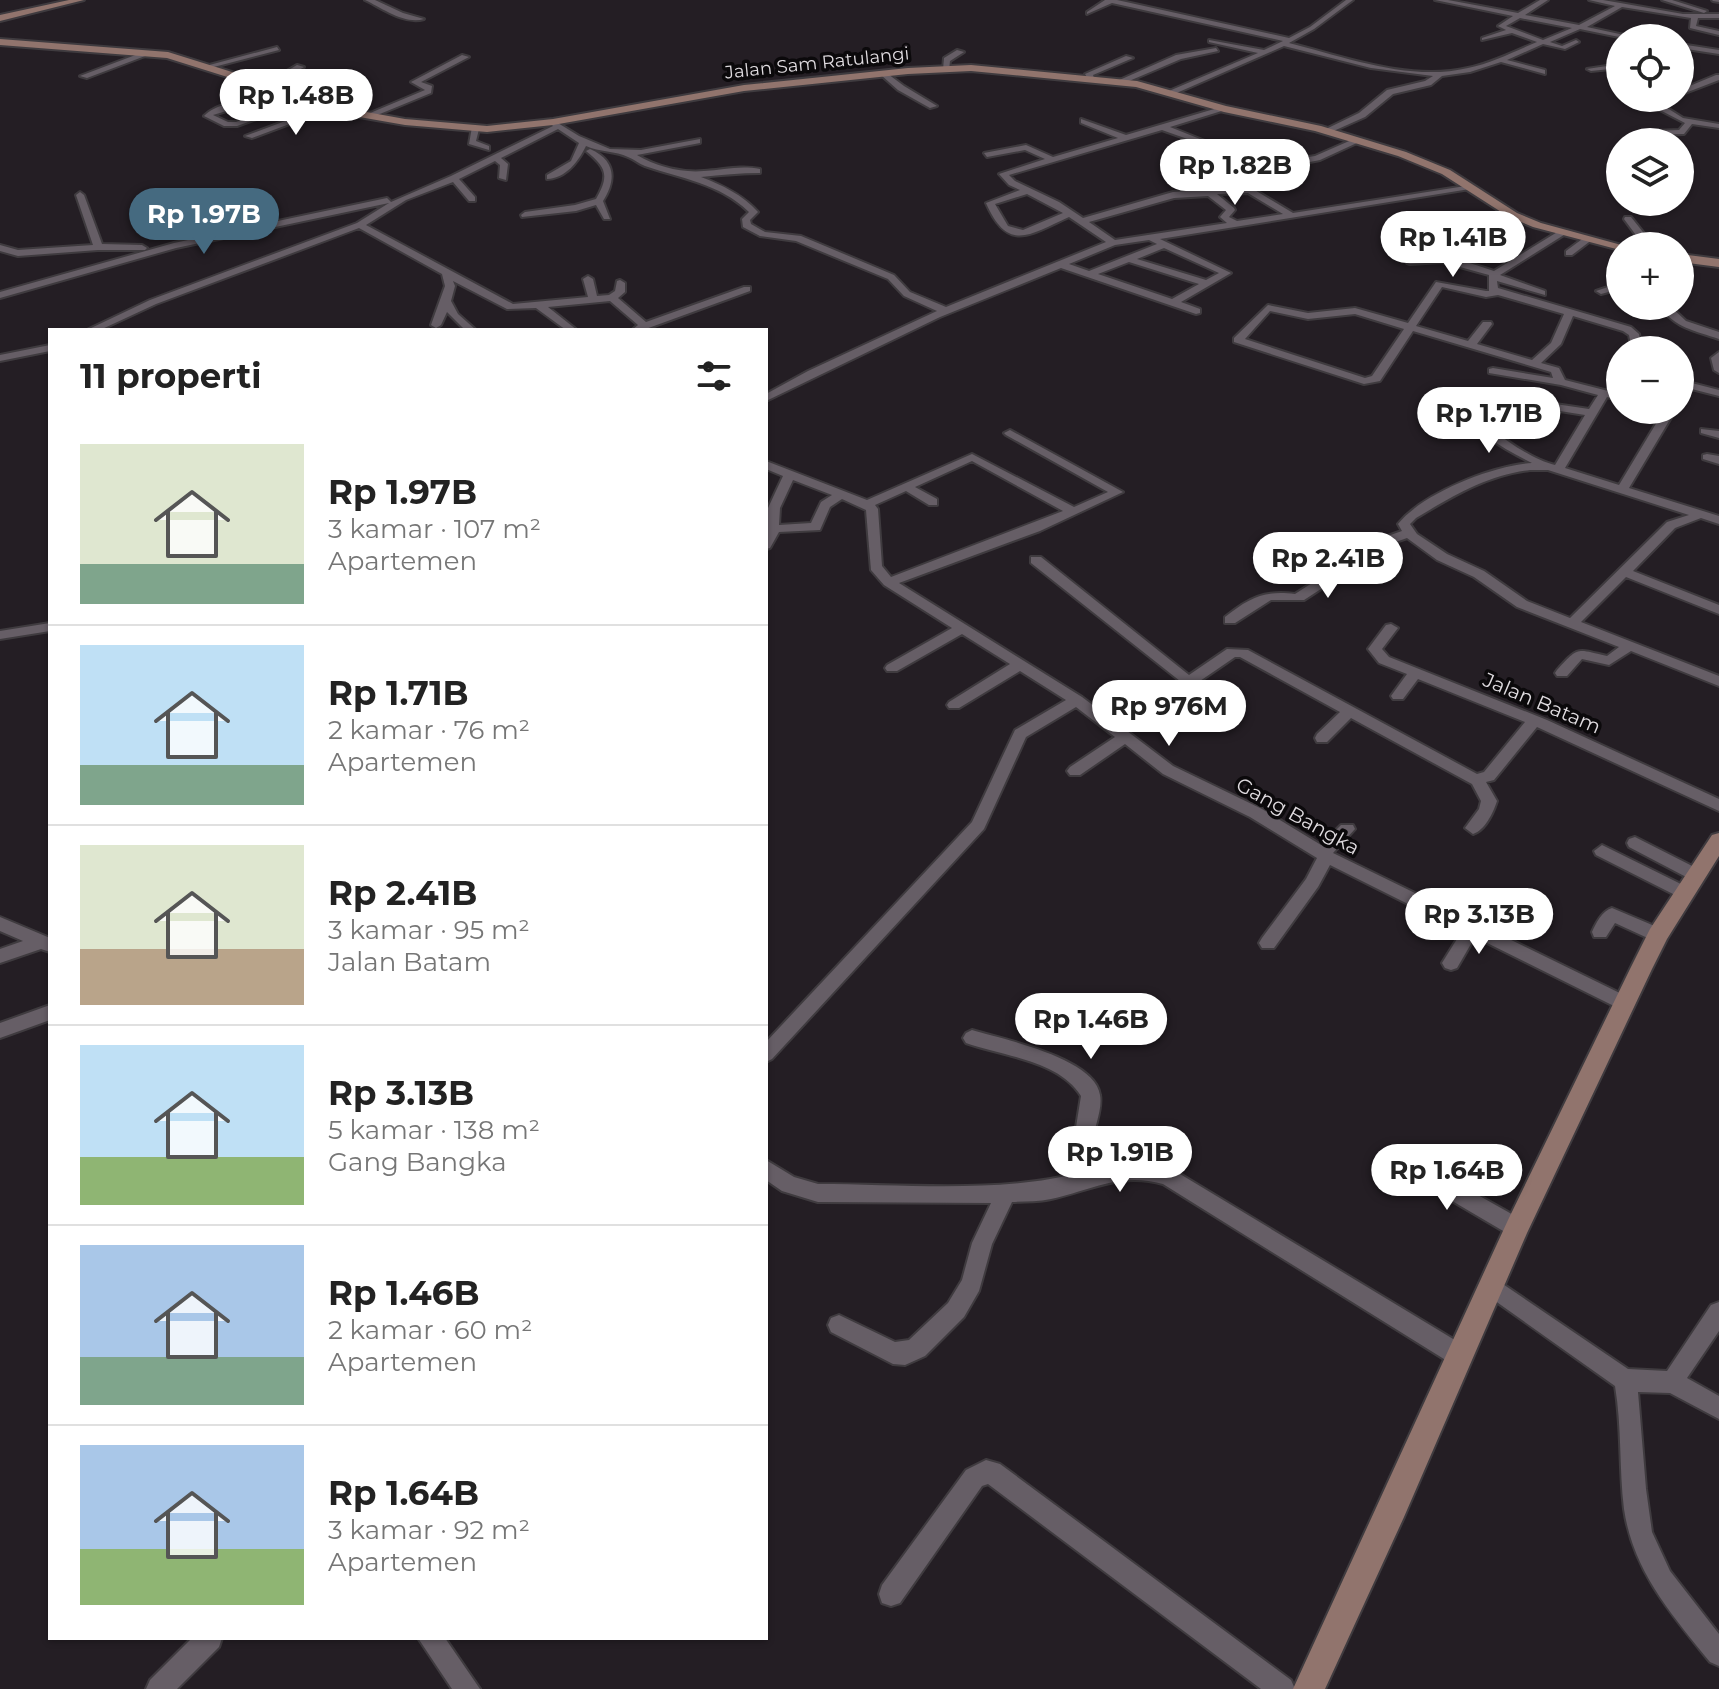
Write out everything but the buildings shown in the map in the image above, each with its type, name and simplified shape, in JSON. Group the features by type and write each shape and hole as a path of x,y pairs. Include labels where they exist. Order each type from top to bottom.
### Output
{"street":[{"path":"0,18 80,0"},
{"path":"368,0 393,10 402,18 421,19"},
{"path":"1089,13 1109,0 1378,65 1439,75 1467,71 1582,28 1621,5"},
{"path":"1172,93 1266,53 1312,28 1350,0"},
{"path":"1438,0 1606,33"},
{"path":"1545,0 1501,26 1563,48 1576,42"},
{"path":"1592,0 1718,17"},
{"path":"1665,0 1718,17"},
{"path":"1130,13 1139,8"},
{"path":"1695,16 1692,27 1719,33"},
{"path":"1484,39 1510,31"},
{"path":"1211,41 1266,53"},
{"name":"Jalan Sam Ratulangi","path":"0,42 149,53 367,116 475,129 556,124 720,91 946,68 1119,82 1172,93 1224,109 1329,131 1426,163 1513,215 1562,233 1606,244"},
{"path":"1563,48 1565,58"},
{"path":"1694,48 1719,52"},
{"path":"206,67 277,49"},
{"path":"1119,82 1179,57 1216,50"},
{"path":"946,68 947,60 960,52"},
{"path":"84,76 149,53"},
{"path":"367,116 426,93 429,88 416,83 417,80 465,57"},
{"path":"1092,79 1089,74 1129,58"},
{"path":"1498,59 1542,72"},
{"path":"264,87 300,67"},
{"path":"1591,69 1606,67"},
{"path":"884,73 901,88 933,106"},
{"path":"1329,131 1362,115 1390,92 1428,83 1439,75"},
{"path":"1694,87 1719,77"},
{"path":"290,105 270,99 255,100 208,116 227,124 237,124 305,100"},
{"path":"249,136 331,107"},
{"path":"1113,243 1056,204 1005,178 1004,173 1224,109"},
{"path":"1718,111 1714,120 1719,124"},
{"path":"1667,112 1690,122 1719,124"},
{"path":"1084,121 1125,138"},
{"path":"1688,128 1690,122"},
{"path":"0,295 163,249 403,198 497,158 556,124 608,163 607,188 599,201 576,208 525,215"},
{"path":"1165,128 1207,145"},
{"path":"475,129 472,142 486,148"},
{"path":"1185,183 1317,158 1356,140"},
{"path":"631,155 697,141"},
{"path":"585,144 631,155 645,165 678,172 702,175 735,168 757,171"},
{"path":"550,177 574,162 585,144"},
{"path":"987,155 1026,147 1053,160"},
{"path":"497,158 504,164 503,178"},
{"path":"678,172 745,203 755,214 746,219 746,225 757,232 812,244 891,277 907,294 946,311"},
{"path":"1226,176 1242,190"},
{"path":"454,178 472,199"},
{"path":"768,397 812,373 946,311 1113,243 1472,188"},
{"path":"1080,222 1173,195 1242,190 1250,191 1292,216"},
{"path":"1027,191 990,203 1002,225 1012,234 1025,235 1070,213"},
{"path":"1211,194 1231,210 1224,217 1236,225"},
{"path":"80,195 98,247"},
{"path":"96,328 145,305 360,225 403,198"},
{"path":"599,201 607,217"},
{"path":"1037,209 1056,204"},
{"path":"1628,219 1638,232"},
{"path":"360,225 511,307 612,298 620,292 620,283"},
{"path":"1497,292 1492,286 1494,275 1562,233"},
{"path":"1147,236 1226,273 1174,302"},
{"path":"1569,253 1588,239"},
{"path":"1090,274 1163,245"},
{"path":"0,248 18,253 98,247 163,249"},
{"path":"1410,261 1425,258 1451,260 1542,293"},
{"path":"1129,259 1208,284"},
{"path":"1694,260 1719,263"},
{"path":"1060,264 1196,311"},
{"path":"436,325 450,286 446,273"},
{"path":"588,279 593,299"},
{"path":"1561,382 1555,370 1536,362 1411,326 1355,311 1312,316 1268,308 1238,340 1349,377 1371,381 1411,326 1441,283 1486,294 1497,292 1631,331 1633,336"},
{"path":"612,298 639,328 747,289"},
{"path":"1601,291 1606,290"},
{"path":"446,301 454,316 469,328"},
{"path":"539,305 569,328"},
{"path":"1536,362 1556,344 1569,313"},
{"path":"1675,320 1719,336"},
{"path":"1471,344 1487,324"},
{"path":"0,358 48,348"},
{"path":"1719,355 1716,358 1719,369"},
{"path":"1493,371 1561,382 1604,393 1553,468"},
{"path":"1694,387 1719,393"},
{"path":"1535,404 1592,413"},
{"path":"1461,405 1501,442 1553,468 1719,520"},
{"path":"1623,489 1661,424"},
{"path":"1705,431 1719,435"},
{"path":"768,466 867,504 872,509 876,567 889,582 1117,493 1117,490 1010,433"},
{"path":"867,504 975,457 1074,512"},
{"path":"1553,468 1517,466 1476,478 1405,520 1408,533 1442,557 1479,574 1522,604 1719,681"},
{"path":"768,540 773,529 774,508 790,474"},
{"path":"907,487 933,502"},
{"path":"773,529 816,527 825,505 843,493"},
{"path":"1571,625 1671,525 1702,514"},
{"path":"1230,620 1251,604 1276,595 1299,597 1386,541 1408,533"},
{"path":"1036,560 1188,681"},
{"path":"1624,572 1719,610"},
{"name":"Gang Bangka","path":"889,582 1077,700 1168,770 1256,813 1324,855 1626,1004"},
{"path":"0,635 48,627"},
{"name":"Jalan Batam","path":"1391,628 1375,649 1384,660 1535,720 1719,805"},
{"path":"892,668 960,629"},
{"path":"1562,673 1579,654 1609,661 1629,646"},
{"path":"1075,771 1188,681 1226,654 1237,652 1477,780 1489,801 1486,811 1473,828"},
{"path":"954,705 1019,665"},
{"path":"1398,696 1416,672"},
{"path":"768,1052 978,825 1020,734 1077,700"},
{"path":"1322,738 1349,712"},
{"path":"1477,780 1489,776 1535,720"},
{"path":"1268,943 1312,883 1324,855 1347,829"},
{"path":"1313,1687 1517,1228 1658,935 1719,840"},
{"path":"1635,843 1690,884"},
{"path":"1602,851 1690,884"},
{"path":"1600,932 1612,914 1658,935"},
{"path":"0,924 45,944"},
{"path":"1451,963 1472,928"},
{"path":"0,956 45,944"},
{"path":"0,1031 48,1013"},
{"path":"972,1038 1043,1060 1077,1077 1089,1089 1091,1095 1083,1146 1094,1179"},
{"path":"1398,1159 1517,1228"},
{"path":"768,1170 789,1185 818,1193 1006,1193 1048,1191 1122,1170 1144,1170 1168,1177 1460,1356"},
{"path":"839,1325 893,1353 905,1354 917,1348 956,1310 972,1284 982,1243 1006,1193"},
{"path":"1491,1286 1625,1380 1672,1382 1719,1408"},
{"path":"1672,1382 1719,1312"},
{"path":"1625,1380 1639,1517 1646,1550 1662,1583 1719,1653"},
{"path":"891,1594 974,1478 992,1472 1282,1689"},
{"path":"159,1689 208,1640"},
{"path":"431,1640 467,1689"}]}
